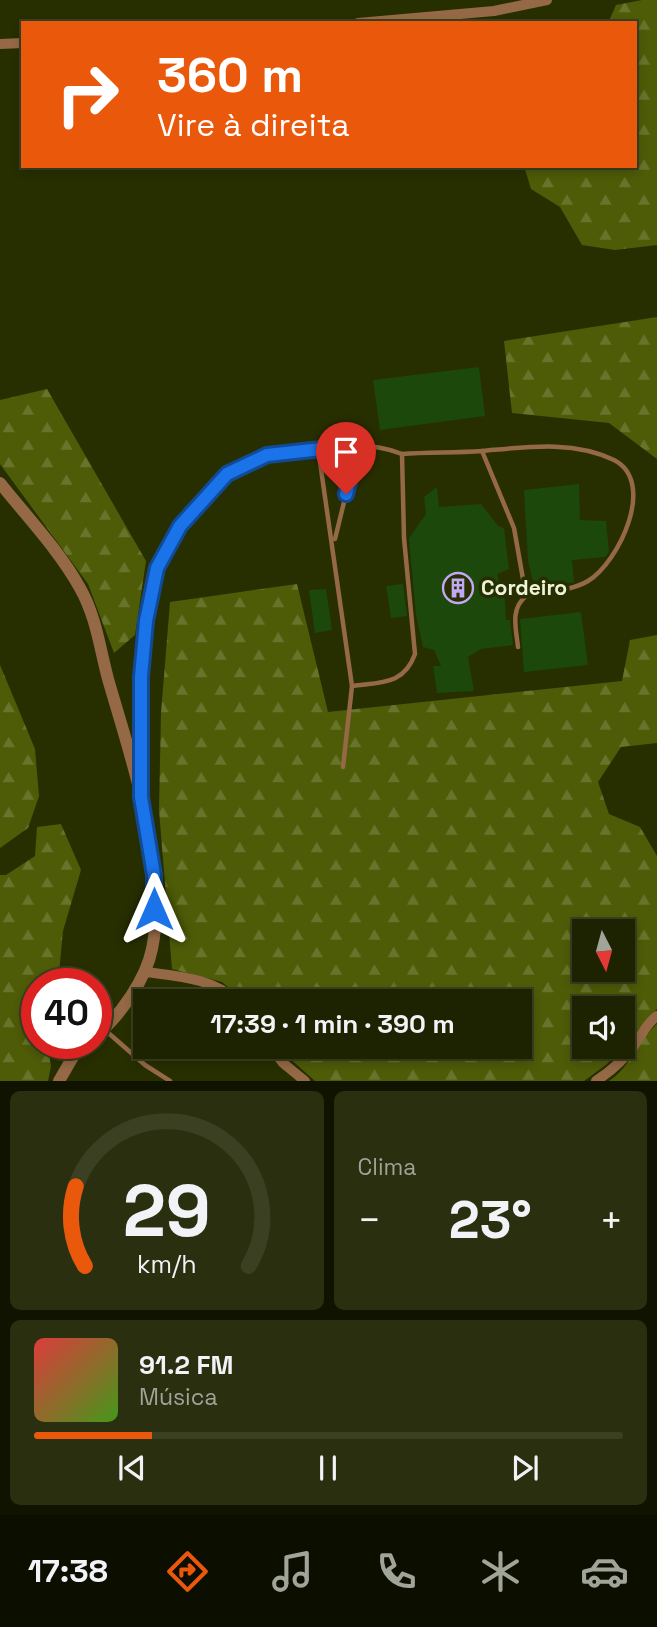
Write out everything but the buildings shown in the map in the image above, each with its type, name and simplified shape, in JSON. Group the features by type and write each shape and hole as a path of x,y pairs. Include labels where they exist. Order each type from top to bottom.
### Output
{"street":[{"path":"381,21 494,11 547,0"},
{"path":"0,44 21,43"},
{"path":"141,797 141,677 146,621 157,568 180,526 227,474 267,455"},
{"path":"0,482 62,563 89,608 141,797 154,875 153,947 146,972 112,1017"},
{"path":"146,972 188,978 222,989"},
{"path":"596,1081 615,1069 645,1026 657,1016"},
{"path":"59,1081 72,1059"},
{"path":"280,1059 305,1081"}],"lane":[{"path":"334,544 358,445"},
{"path":"267,455 358,445 384,447 402,454 547,446 574,449 617,461 629,473 634,492 622,544 610,564 586,582 526,596 517,603 515,611 518,647"},
{"path":"318,448 334,544 352,686 343,767"},
{"path":"482,451 514,528 526,596"},
{"path":"352,686 396,679 410,669 415,654 404,538 402,454"},
{"path":"112,1042 170,1081"}],"green space":[{"path":"657,0 657,245 615,250 582,245 560,207 531,189 525,168 637,168 637,21 609,21 616,5"},
{"path":"657,317 657,459 609,423 512,413 504,341"},
{"path":"47,389 146,561 135,635 114,653 88,584 0,464 0,400"},
{"path":"297,584 328,712 622,681 630,640 657,635 657,743 621,747 598,782 609,814 640,827 657,856 657,1009 635,1033 635,996 572,996 572,1059 612,1059 584,1081 315,1081 290,1059 532,1059 532,989 230,989 222,982 172,969 159,810 161,713 170,602"},
{"path":"0,665 35,749 39,796 28,828 0,848"},
{"path":"61,824 81,870 63,931 59,968 21,968 21,1059 50,1059 48,1081 0,1081 0,875 6,875 35,856 37,827"},
{"path":"657,1024 657,1081 609,1081 630,1059 635,1059 635,1051"}],"place":[{"name":"Cordeiro","path":"458,588"}],"route":[{"path":"154,909 154,875 141,797 141,677 146,621 157,568 180,526 227,474 267,455 358,445 346,494"}]}
